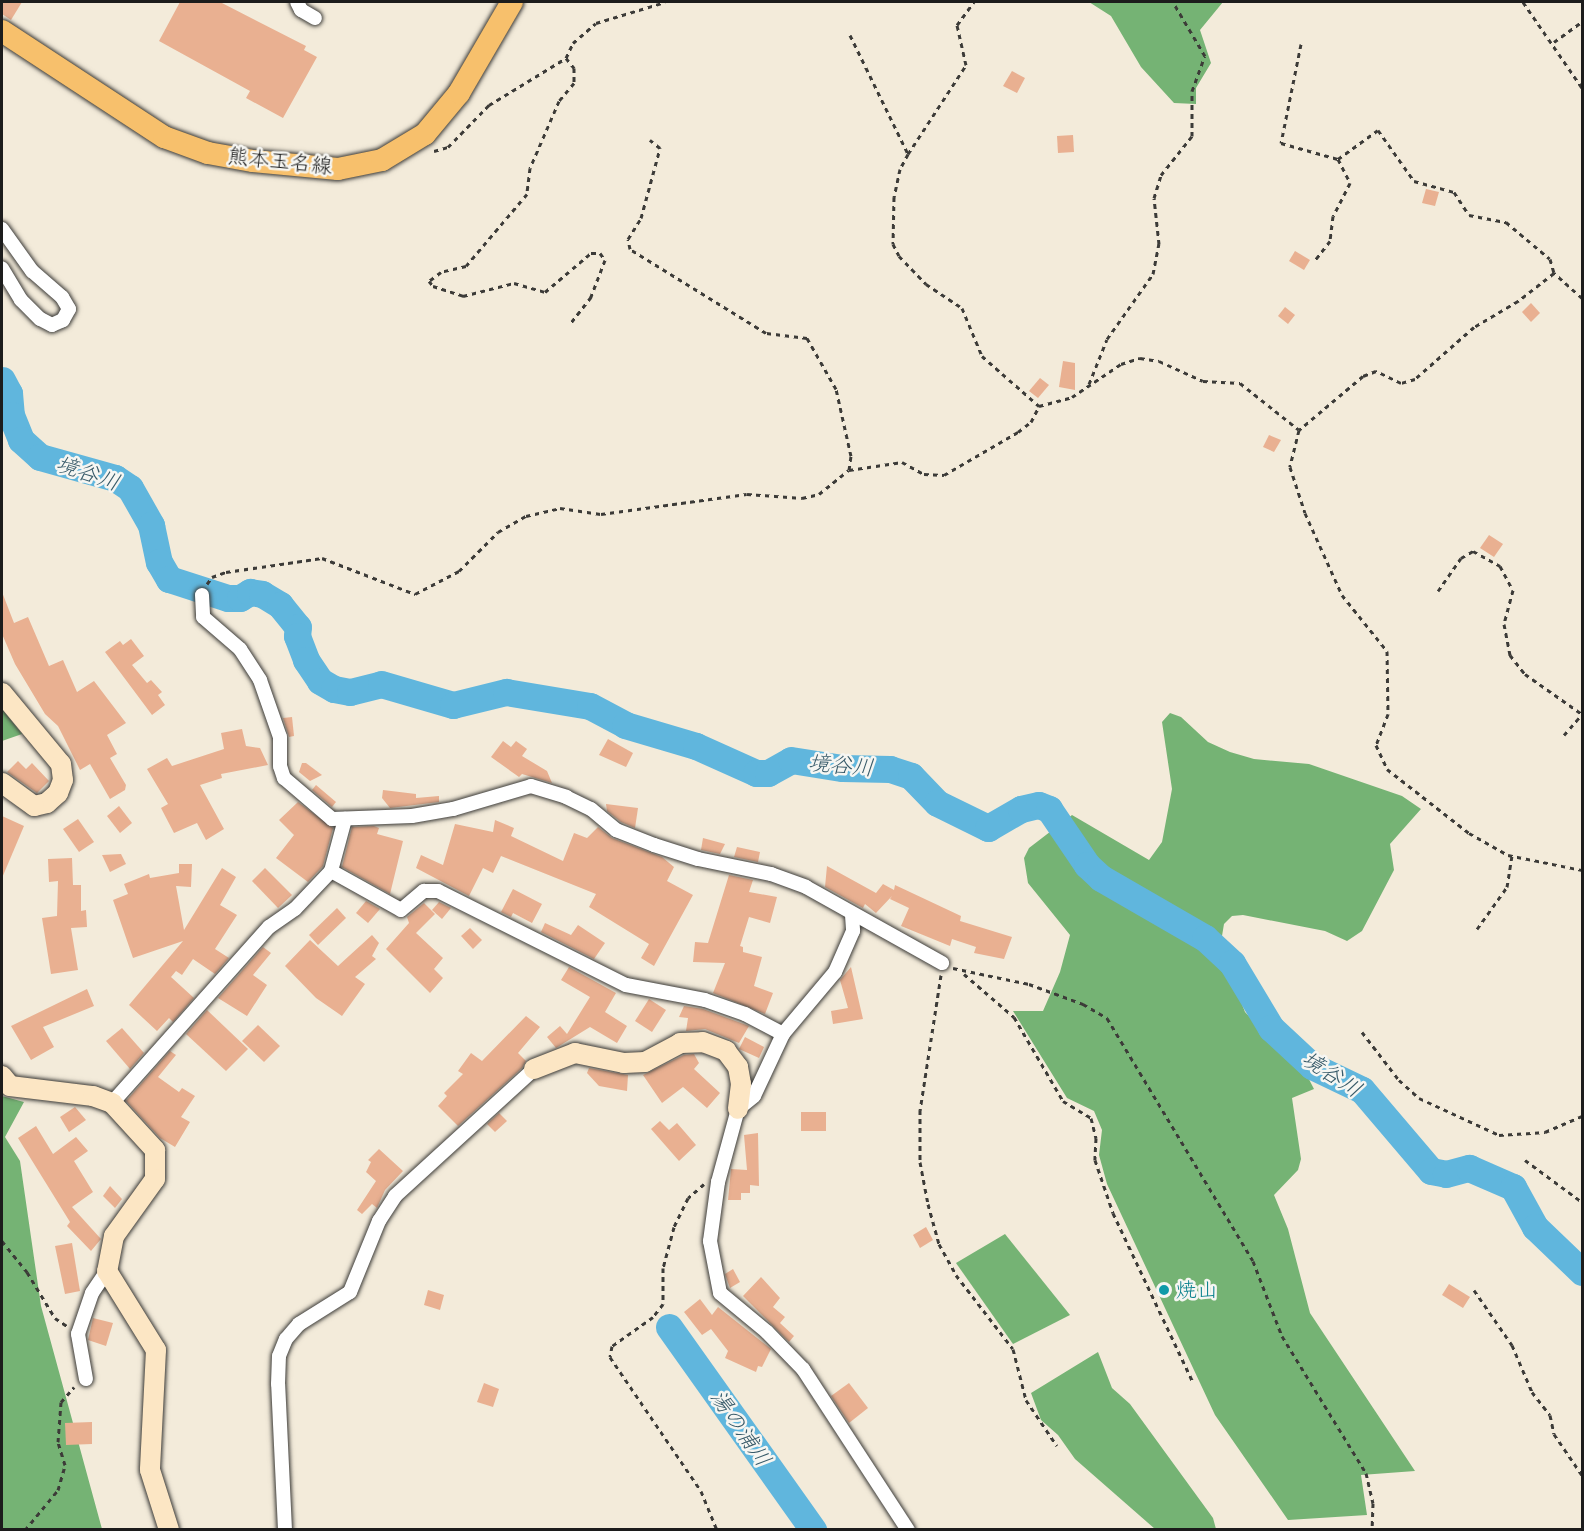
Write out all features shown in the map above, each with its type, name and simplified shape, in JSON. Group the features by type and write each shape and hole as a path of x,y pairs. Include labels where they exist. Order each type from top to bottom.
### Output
{"main road":[{"name":"熊本玉名線","path":"2,31 126,116 164,137 208,153 338,169 382,160 412,145 459,93 512,2"}],"street":[{"path":"297,2 301,10 315,18"},
{"path":"2,229 32,271 62,297 69,309 63,320 52,325 40,319 21,300 2,267"},
{"path":"203,592 203,617 240,649 260,680 280,737 280,766 284,778 332,819 443,811 531,786 566,797 591,809 616,830 654,845 698,859 771,874 806,887 852,915 942,963"},
{"path":"2,693 61,764 63,780 58,793 47,803 34,806 2,783"},
{"path":"112,1103 269,927 295,909 331,871 345,819"},
{"path":"331,871 401,910 424,891 438,891 626,985 705,1000 745,1014 783,1034"},
{"path":"738,1109 754,1096 783,1034 835,972 853,931 852,915"},
{"path":"285,1530 278,1384 279,1356 286,1339 299,1324 350,1292 379,1221 395,1196 534,1069 575,1053 624,1063 645,1062 680,1043 704,1042 726,1051 738,1067 741,1084 738,1109 718,1182 710,1241 720,1293 767,1332 803,1369 908,1530"},
{"path":"2,1076 10,1086 93,1096 112,1103 155,1150 155,1179 114,1236 107,1271 92,1293 78,1334 86,1379"},
{"path":"107,1271 156,1350 150,1470 169,1530"}],"path":[{"path":"412,145 438,152 448,147 489,105 566,58 573,42 596,23 665,2"},
{"path":"974,2 957,25 966,65 900,169 894,197 896,250 926,284 962,308 982,356 1039,406"},
{"path":"1089,385 1107,339 1153,274 1159,244 1154,198 1161,175 1192,136 1192,90 1205,56 1173,2"},
{"path":"1523,2 1554,42 1582,88"},
{"path":"1554,42 1582,22"},
{"path":"850,35 908,154"},
{"path":"1301,44 1281,144 1338,159 1350,183 1333,216 1330,242 1315,260"},
{"path":"566,58 574,68 574,83 559,101 530,168 527,194 466,266 441,272 429,281 433,286 463,296 514,283 545,292 591,253 600,253 605,260 591,297 571,323"},
{"path":"1338,159 1378,129 1414,181 1454,192 1469,214 1506,222 1550,259 1554,273 1582,298"},
{"path":"650,140 660,148 641,218 628,238 630,249 766,333 807,339 836,389 851,456 849,470"},
{"path":"1554,273 1518,300 1474,327 1415,379 1401,383 1376,371 1364,376 1299,430 1290,467 1305,513 1342,595 1387,651 1388,714 1376,745 1377,755 1387,769 1469,833 1512,856 1582,870"},
{"path":"203,592 212,577 226,572 322,558 415,594 459,571 498,532 526,516 560,508 601,514 747,494 802,498 819,494 849,470 902,462 938,477 1018,432 1031,422 1039,406 1072,397 1120,364 1140,358 1159,361 1203,381 1240,383 1299,430"},
{"path":"1438,591 1461,558 1473,551 1500,566 1513,590 1504,624 1509,655 1525,674 1582,714 1564,735"},
{"path":"1477,929 1507,887 1512,856"},
{"path":"1057,1446 1026,1400 1012,1349 956,1275 939,1244 927,1204 920,1162 920,1110 942,963 963,972 1029,984 1083,1004 1107,1018 1252,1260 1282,1336 1366,1473 1373,1503 1372,1530"},
{"path":"963,972 971,984 1014,1017 1063,1101 1091,1118 1096,1138 1095,1160 1113,1213 1192,1380"},
{"path":"1362,1032 1399,1080 1419,1098 1499,1135 1545,1132 1582,1116"},
{"path":"1525,1160 1582,1202"},
{"path":"717,1530 701,1491 610,1357 612,1346 653,1317 663,1304 663,1268 687,1198 699,1184 718,1182"},
{"path":"2,1241 55,1318 78,1334"},
{"path":"1474,1290 1512,1345 1532,1392 1550,1415 1554,1434 1582,1475"},
{"path":"26,1530 58,1490 65,1465 58,1442 61,1402 86,1379"}],"green space":[{"path":"1089,2 1223,2 1200,30 1211,63 1196,88 1196,104 1174,103 1141,67 1111,16"},
{"path":"2,709 22,734 2,741"},
{"path":"1170,713 1181,717 1208,742 1230,752 1254,759 1309,764 1402,796 1421,809 1390,844 1394,870 1362,931 1347,941 1325,931 1243,915 1232,916 1224,924 1220,948 1245,1012 1269,1038 1299,1060 1314,1089 1292,1098 1301,1159 1298,1170 1274,1195 1288,1229 1310,1313 1415,1471 1361,1475 1367,1515 1288,1520 1215,1415 1107,1184 1099,1155 1102,1130 1094,1111 1067,1098 1013,1011 1043,1011 1060,972 1070,935 1028,883 1024,858 1029,848 1072,815 1149,860 1162,842 1172,789 1162,722"},
{"path":"2,1096 24,1102 5,1137 20,1161 41,1306 102,1529 2,1529"},
{"path":"1005,1234 1070,1315 1013,1344 956,1263"},
{"path":"1098,1352 1112,1388 1130,1404 1213,1518 1216,1529 1155,1529 1075,1459 1058,1435 1041,1420 1031,1393"}],"building":[{"path":"2,2 22,2 11,20 2,14"},
{"path":"180,2 220,2 306,46 304,50 317,57 283,118 246,98 250,91 159,41"},
{"path":"1012,71 1025,78 1017,93 1003,86"},
{"path":"1073,135 1074,152 1058,153 1057,136"},
{"path":"1426,189 1439,192 1435,206 1422,203"},
{"path":"1295,251 1310,260 1304,270 1289,261"},
{"path":"1531,303 1540,313 1531,322 1522,312"},
{"path":"1285,307 1295,315 1288,324 1278,316"},
{"path":"1063,361 1075,363 1075,390 1059,387"},
{"path":"1040,378 1049,385 1038,398 1029,391"},
{"path":"1269,435 1281,440 1274,452 1263,447"},
{"path":"1489,535 1503,544 1494,557 1480,548"},
{"path":"2,592 14,623 28,617 49,666 63,660 77,692 94,681 126,723 107,735 117,754 110,758 126,785 125,790 110,799 90,764 80,770 58,726 45,714 15,664 2,634"},
{"path":"131,639 144,656 132,665 147,683 151,680 162,692 158,695 165,705 152,715 105,652 120,641 123,645"},
{"path":"292,717 294,736 289,737 283,718"},
{"path":"242,729 246,746 260,748 268,765 221,774 222,778 200,785 224,829 206,840 197,823 174,833 161,808 168,804 147,769 167,758 172,766 224,749 221,733"},
{"path":"608,739 633,753 626,767 599,755"},
{"path":"503,741 511,747 516,741 527,749 522,756 547,771 552,783 522,774 519,777 491,757"},
{"path":"18,761 26,769 32,763 49,781 37,793 7,772"},
{"path":"302,763 306,763 322,775 310,781 299,772"},
{"path":"316,785 336,802 332,807 312,790"},
{"path":"383,790 416,794 416,798 439,796 439,802 390,808 382,798"},
{"path":"298,802 333,828 323,866 308,882 276,858 294,835 279,820"},
{"path":"606,804 638,808 635,828 621,822 607,811"},
{"path":"119,806 132,823 120,833 107,816"},
{"path":"2,816 24,826 2,878"},
{"path":"78,819 94,842 79,852 63,829"},
{"path":"495,820 514,828 511,836 563,861 574,833 587,838 598,827 612,838 662,857 674,867 667,881 693,895 654,966 641,958 649,944 589,907 596,894 501,856 493,873 483,868 469,896 416,868 421,855 443,865 455,824 493,832"},
{"path":"374,826 379,828 377,834 403,841 390,894 342,867 352,827"},
{"path":"703,838 725,844 720,854 701,850"},
{"path":"737,847 760,852 758,862 734,857"},
{"path":"121,854 126,864 110,872 102,855"},
{"path":"72,858 73,885 81,885 81,911 86,910 87,927 71,928 78,970 51,974 42,918 57,916 58,881 49,882 48,859"},
{"path":"179,864 192,864 191,887 176,886 184,930 222,868 236,877 220,905 237,915 215,949 229,958 215,974 193,959 182,975 176,971 171,977 194,998 173,1022 169,1018 157,1031 129,1005 183,941 133,958 113,900 128,894 124,884 149,874 150,878 179,873"},
{"path":"827,866 876,893 883,884 894,890 895,885 961,916 960,921 1012,937 1004,959 974,953 976,947 952,939 950,946 901,926 909,908 890,899 892,896 876,913 865,904 863,908 825,887"},
{"path":"265,868 292,895 278,908 252,881"},
{"path":"729,875 753,880 749,892 777,897 770,923 749,917 740,946 743,947 743,952 762,957 754,986 773,993 765,1014 713,993 725,963 693,962 695,942 708,943"},
{"path":"513,889 542,904 532,923 513,913 511,917 501,912"},
{"path":"366,901 380,909 368,923 356,913"},
{"path":"439,902 451,908 442,919 432,910"},
{"path":"424,903 435,914 416,933 443,958 434,969 443,978 430,993 386,949 409,923 407,917"},
{"path":"337,908 346,918 318,945 309,935"},
{"path":"545,923 571,935 578,925 605,943 594,959 541,932"},
{"path":"470,928 482,940 473,949 461,936"},
{"path":"372,935 379,943 372,956 376,959 355,977 365,984 342,1016 316,998 285,966 310,940 338,966"},
{"path":"263,947 271,953 253,975 267,985 247,1016 218,998"},
{"path":"569,967 616,993 605,1012 627,1026 617,1043 590,1027 556,1048 547,1037 560,1026 567,1034 590,997 561,980"},
{"path":"851,967 863,1019 833,1024 831,1011 848,1008 840,980"},
{"path":"87,989 94,1006 43,1027 54,1047 31,1060 11,1026"},
{"path":"649,999 666,1010 652,1032 635,1021"},
{"path":"684,1006 703,1009 749,1026 739,1043 705,1029 686,1031 688,1018 679,1017"},
{"path":"207,1010 248,1049 226,1071 186,1034"},
{"path":"526,1016 540,1027 518,1053 526,1061 522,1068 458,1126 438,1106 447,1096 444,1093 463,1074 458,1071 471,1053 482,1061"},
{"path":"258,1025 280,1046 264,1062 242,1041"},
{"path":"122,1028 144,1053 130,1069 106,1041"},
{"path":"745,1037 764,1047 759,1058 739,1049"},
{"path":"170,1051 176,1055 158,1077 179,1092 182,1088 195,1096 181,1117 190,1122 175,1147 160,1138 126,1101"},
{"path":"694,1054 699,1063 694,1069 720,1093 707,1108 683,1087 662,1103 643,1075 684,1055"},
{"path":"589,1068 628,1075 627,1091 599,1086 587,1073"},
{"path":"75,1107 86,1120 69,1132 60,1117"},
{"path":"801,1112 826,1112 826,1131 801,1131"},
{"path":"499,1113 507,1121 495,1132 487,1124"},
{"path":"660,1121 669,1130 677,1123 696,1145 679,1161 651,1129"},
{"path":"36,1126 53,1154 76,1137 88,1151 74,1161 93,1192 72,1207 101,1239 91,1251 67,1226 70,1222 18,1138"},
{"path":"758,1133 759,1186 750,1185 750,1193 741,1193 741,1200 728,1200 731,1169 747,1170 744,1135"},
{"path":"379,1149 403,1171 385,1190 377,1208 372,1204 362,1214 357,1210 376,1181 366,1172 371,1162 368,1160"},
{"path":"110,1186 122,1199 115,1208 103,1196"},
{"path":"926,1227 933,1240 920,1248 913,1235"},
{"path":"72,1243 80,1291 65,1294 55,1246"},
{"path":"733,1269 740,1282 730,1288 725,1274"},
{"path":"761,1277 780,1298 773,1307 785,1317 780,1323 794,1336 789,1342 743,1296"},
{"path":"1449,1284 1470,1297 1463,1308 1442,1295"},
{"path":"428,1290 444,1295 440,1310 424,1305"},
{"path":"700,1299 712,1315 718,1307 771,1349 762,1367 758,1366 756,1372 725,1358 728,1351 711,1329 702,1335 684,1312"},
{"path":"93,1318 113,1323 106,1346 88,1340"},
{"path":"484,1383 499,1389 493,1407 477,1402"},
{"path":"849,1383 868,1408 849,1423 831,1396"},
{"path":"92,1422 92,1444 66,1445 65,1423"}],"waterway":[{"name":"境谷川","path":"2,380 9,393 11,415 21,440 40,457 115,478 130,488 151,525 159,562 169,579 228,598 240,598 250,592 262,594 280,605 298,627 297,636 306,660 320,681 334,689 350,692 381,684 453,705 506,692 590,706 625,725 696,746 756,773 768,773 791,760 842,768 890,769 911,776 937,803 988,828 1021,809 1039,805 1049,809 1087,865 1101,878 1205,938 1232,963 1271,1028 1312,1066 1362,1090 1431,1171 1446,1174 1469,1168 1513,1187 1535,1227 1582,1272"},
{"name":"湯の浦川","path":"669,1327 813,1530"}],"place":[{"name":"焼山","path":"1164,1290"}]}
